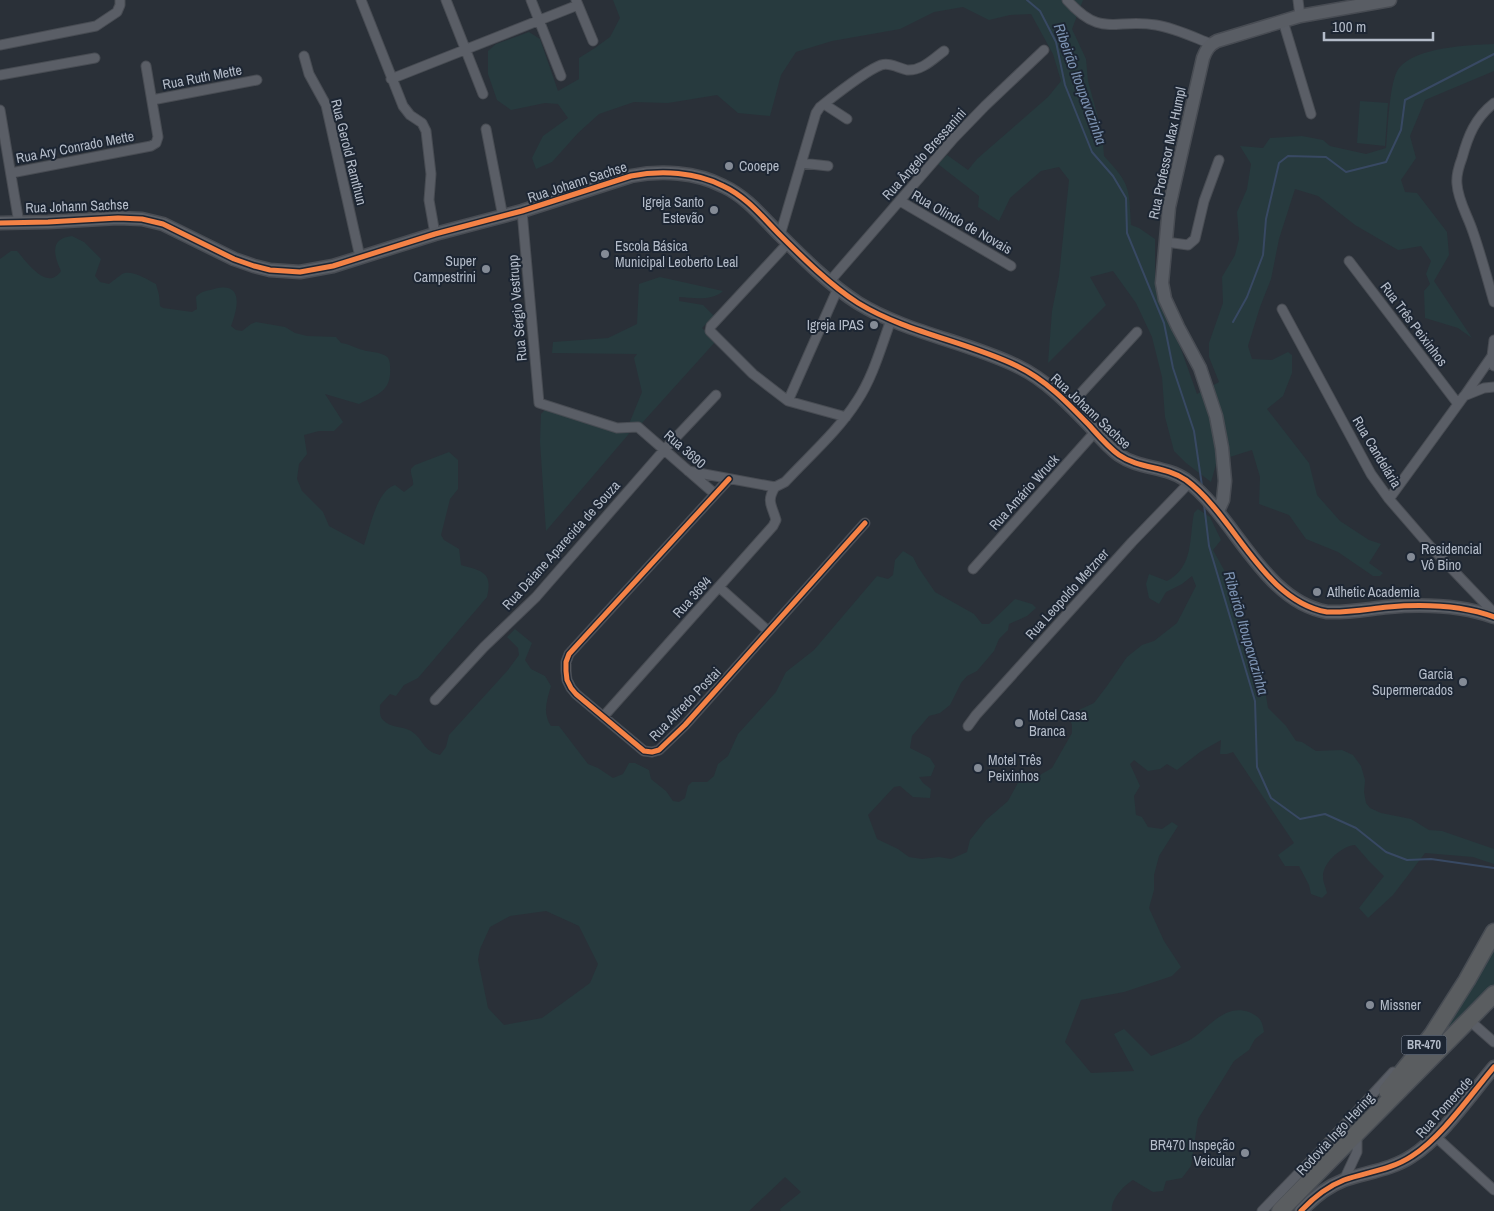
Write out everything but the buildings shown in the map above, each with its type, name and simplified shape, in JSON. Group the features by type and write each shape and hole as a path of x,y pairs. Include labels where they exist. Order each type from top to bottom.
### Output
{"highway":[{"name":"Rodovia Ingo Hering","path":"1340,1149 1432,1035 1467,980 1494,932"},
{"name":"Rodovia Ingo Hering","path":"1280,1211 1494,994"}],"street":[{"path":"0,45 96,26 117,12 120,0"},
{"path":"361,0 403,106 410,115 422,123 426,131 432,174 429,200 435,234"},
{"path":"446,0 483,94"},
{"path":"531,0 561,76"},
{"path":"1067,0 1085,18 1094,23 1104,25 1152,24 1166,27 1211,44 1300,16 1390,0"},
{"path":"1298,0 1300,16"},
{"path":"391,79 539,20 577,2 593,41"},
{"path":"1283,21 1311,114"},
{"name":"Rua Professor Max Humpl","path":"1211,44 1206,50 1198,78 1191,117 1169,207 1162,284 1165,300 1200,368 1216,416 1222,448 1225,482 1223,500 1218,511"},
{"name":"Rua Ângelo Bressanini","path":"788,401 834,284 900,201 954,138 1044,50"},
{"path":"846,417 788,401 753,374 710,331 710,328 784,239 816,113 824,104 881,65 887,64 906,70 914,70 926,65 944,52"},
{"name":"Rua Gerold Ramthun","path":"304,56 309,74 326,105 360,257"},
{"path":"0,75 95,58"},
{"name":"Rua Ary Conrado Mette","path":"11,173 151,146 158,137 146,66"},
{"name":"Rua Ruth Mette","path":"152,100 258,80"},
{"path":"1494,103 1474,125 1459,168 1457,182 1458,194 1473,231 1494,302"},
{"path":"824,104 847,119"},
{"path":"0,110 19,223"},
{"path":"486,129 503,217"},
{"path":"1166,242 1188,245 1195,239 1204,201 1219,160"},
{"path":"802,163 828,166"},
{"name":"Rua Johann Sachse","path":"0,223 118,218 153,221 168,226 234,259 254,266 286,272 300,272 316,270 435,234 503,217 643,173 672,173 704,178 726,187 744,199 784,239 834,284 858,302 891,320 915,330 1016,365 1046,383 1070,404 1116,453 1126,460 1140,465 1178,474 1218,511"},
{"name":"Rua Olindo de Novais","path":"900,201 1011,266"},
{"name":"Rua Sérgio Vestrupp","path":"522,211 539,402 617,428 636,426"},
{"name":"Rua Três Peixinhos","path":"1349,262 1458,404"},
{"name":"Rua Candelária","path":"1282,309 1368,468 1389,500 1494,613"},
{"path":"688,471 775,486 785,482 846,417 868,381 891,320"},
{"path":"1070,404 1138,332"},
{"path":"1494,340 1492,356 1494,366"},
{"path":"1389,500 1492,356"},
{"path":"1464,396 1484,388 1494,387"},
{"name":"Rua Daiane Aparecida de Souza","path":"435,700 484,646 536,597 664,450 716,395"},
{"name":"Rua 3690","path":"636,426 715,494"},
{"name":"Rua Amário Wruck","path":"974,569 1096,432"},
{"name":"Rua Alfredo Postai","path":"729,478 569,654 566,662 567,680 571,688 644,750 652,752 659,750 685,725 866,522"},
{"name":"Rua Leopoldo Metzner","path":"968,726 1132,542 1189,483"},
{"name":"Rua 3694","path":"603,717 773,526 776,520 770,506 770,496 775,486"},
{"path":"1218,511 1254,561 1271,579 1298,601 1319,611 1336,612 1395,606 1427,606 1464,610 1494,617"},
{"path":"719,587 768,631"},
{"path":"1469,1020 1494,1042"},
{"name":"Rodovia Ingo Hering","path":"1262,1211 1409,1056"},
{"name":"Rua Pomerode","path":"1301,1211 1320,1192 1344,1180 1380,1171 1412,1156 1436,1136 1494,1067"},
{"path":"1344,1180 1356,1152 1357,1134"},
{"path":"1436,1136 1494,1190"}],"green space":[{"path":"613,0 1083,0 1072,29 1086,59 1088,81 1102,132 1104,156 1119,173 1126,187 1130,202 1131,225 1155,239 1155,277 1167,315 1197,394 1219,382 1209,357 1209,343 1223,303 1222,277 1235,255 1239,239 1237,212 1247,189 1251,164 1240,146 1263,148 1270,138 1302,136 1323,140 1330,146 1366,154 1386,148 1391,94 1399,68 1407,61 1430,51 1457,46 1494,44 1494,71 1425,100 1410,136 1416,158 1401,180 1405,192 1417,193 1447,232 1449,255 1434,281 1472,338 1458,328 1425,318 1424,291 1430,284 1426,274 1431,261 1421,246 1398,250 1355,225 1318,196 1295,189 1279,239 1271,279 1248,346 1252,359 1272,360 1288,352 1292,355 1292,373 1283,396 1267,409 1309,463 1317,495 1340,521 1369,540 1381,544 1369,563 1383,573 1380,576 1373,576 1338,552 1306,539 1289,515 1259,504 1260,477 1252,450 1217,461 1211,482 1174,451 1165,417 1162,377 1152,337 1136,303 1113,271 1090,277 1106,305 1048,363 1052,311 1059,276 1069,180 1059,167 1041,171 1010,198 999,221 978,207 979,196 938,164 947,155 968,170 977,159 1048,97 1061,81 1053,54 1031,14 1010,15 989,20 963,7 934,12 900,29 832,41 796,52 781,75 770,116 738,113 717,95 668,103 634,102 599,114 578,133 552,162 536,169 532,158 543,136 568,118 558,104 545,103 511,110 497,100 488,74 488,51 496,44 529,32 540,39 558,91 579,79 579,58 610,37 620,18"},
{"path":"1360,101 1388,103 1385,146 1357,143"},
{"path":"72,236 84,242 101,259 95,276 100,282 109,284 126,273 139,275 156,284 160,306 163,308 192,312 197,309 196,297 200,294 214,289 230,289 234,292 237,304 231,326 236,330 242,331 256,322 285,327 295,333 307,336 336,337 341,343 381,354 388,358 390,365 389,381 383,391 378,394 359,404 325,394 343,422 334,431 319,431 304,435 307,454 299,464 297,479 302,491 323,512 329,526 364,545 378,502 388,489 395,485 404,492 413,485 411,469 415,465 449,452 458,460 458,489 450,499 441,535 444,540 459,549 461,565 480,571 487,577 487,597 418,678 404,685 396,696 390,694 380,705 380,715 386,723 411,731 426,748 434,753 440,755 446,747 449,735 508,670 519,655 518,648 507,637 515,629 532,643 525,660 531,669 545,676 551,686 546,711 551,726 559,726 588,764 613,778 623,774 629,763 635,763 649,770 651,779 666,791 673,801 679,802 685,798 688,786 692,782 707,782 714,776 718,764 728,756 738,734 776,692 786,672 814,650 877,576 888,579 893,575 895,560 903,551 913,557 935,592 974,614 982,624 989,624 1015,599 1032,604 1036,608 1027,616 1009,624 1008,630 999,639 994,651 977,671 967,676 961,683 950,705 940,713 929,716 912,736 910,748 930,758 935,766 931,776 919,777 931,789 930,798 913,797 900,786 894,787 868,815 877,839 898,849 909,857 951,859 967,852 970,840 986,820 1008,801 1020,779 1029,774 1038,776 1052,768 1072,733 1072,725 1068,715 1094,703 1127,657 1142,645 1154,641 1177,623 1196,586 1192,576 1182,584 1166,592 1159,604 1149,598 1146,584 1149,574 1167,581 1182,568 1189,551 1194,513 1198,509 1210,517 1221,540 1213,550 1239,597 1235,603 1244,630 1251,639 1253,663 1264,684 1268,708 1286,726 1296,741 1302,742 1316,751 1342,750 1353,755 1361,766 1365,780 1364,792 1366,803 1370,808 1381,813 1411,819 1429,830 1442,831 1494,849 1494,864 1473,857 1425,853 1393,895 1368,918 1359,908 1384,876 1355,845 1350,846 1339,851 1326,866 1323,881 1327,893 1322,898 1311,894 1309,885 1299,866 1285,866 1278,855 1294,843 1233,752 1220,754 1221,740 1200,752 1177,770 1167,764 1160,769 1148,771 1134,760 1130,764 1140,786 1134,796 1136,815 1142,817 1148,827 1162,829 1172,822 1178,826 1159,856 1154,875 1154,890 1149,908 1164,941 1181,967 1172,976 1124,992 1081,1000 1065,1042 1091,1073 1134,1071 1114,1034 1124,1029 1151,1056 1188,1041 1216,1019 1231,1011 1240,1010 1256,1016 1260,1019 1264,1032 1255,1039 1249,1050 1234,1061 1198,1119 1191,1166 1182,1178 1166,1181 1163,1191 1153,1192 1133,1180 1118,1193 1113,1202 1112,1211 781,1211 780,1209 801,1192 785,1177 749,1211 0,1211 0,259 11,251 17,251 38,273 44,277 55,277 61,271 55,249 60,240","holes":["546,911 579,926 598,964 590,983 542,1018 504,1025 488,1008 478,960 480,949 490,927 510,916"]},
{"path":"660,277 723,291 708,298 679,297 679,301 703,305 714,316 702,328 716,341 642,423 629,424 642,392 634,358 637,354 552,353 553,342 608,338 637,324 639,284"},
{"path":"545,410 617,431 633,429 546,531 540,442 541,414"},
{"path":"1494,947 1494,987 1389,1098"}],"waterway":[{"name":"Ribeirão Itoupavazinha","path":"1027,0 1040,11 1056,42 1065,85 1092,152 1113,176 1126,198 1127,233 1164,323 1173,368 1194,431 1202,486"},
{"path":"1233,322 1247,297 1263,255 1266,219 1279,163 1288,156 1326,157 1346,172 1386,162 1401,130 1405,100 1494,54"},
{"name":"Ribeirão Itoupavazinha","path":"1204,504 1209,546 1255,701 1257,767 1271,798 1300,819 1325,814 1356,828 1386,852 1407,860 1431,859 1494,868"}],"cycle path":[{"path":"0,223 118,218 142,219 163,224 234,259 254,266 270,270 300,272 333,266 435,234 522,211 631,176 654,173 678,173 713,181 740,196 818,271 858,303 916,330 997,357 1017,366 1047,385 1119,455 1135,463 1170,472 1186,480 1220,514 1267,575 1285,592 1305,605 1327,612 1401,606 1442,606 1494,617"},
{"path":"729,479 569,654 566,662 567,680 576,694 644,751 652,752 659,750 685,725 865,523"},
{"path":"1301,1211 1320,1193 1331,1186 1353,1177 1396,1165 1423,1148 1456,1115 1494,1067"}],"place":[{"name":"Cooepe","path":"729,166"},
{"name":"Igreja Santo Estevão","path":"714,210"},
{"name":"Escola Básica Municipal Leoberto Leal","path":"605,254"},
{"name":"Super Campestrini","path":"486,269"},
{"name":"Igreja IPAS","path":"874,325"},
{"name":"Residencial Vô Bino","path":"1411,557"},
{"name":"Atlhetic Academia","path":"1317,592"},
{"name":"Garcia Supermercados","path":"1463,682"},
{"name":"Motel Casa Branca","path":"1019,723"},
{"name":"Motel Três Peixinhos","path":"978,768"},
{"name":"Missner","path":"1370,1005"},
{"name":"BR470 Inspeção Veicular","path":"1245,1153"}]}
